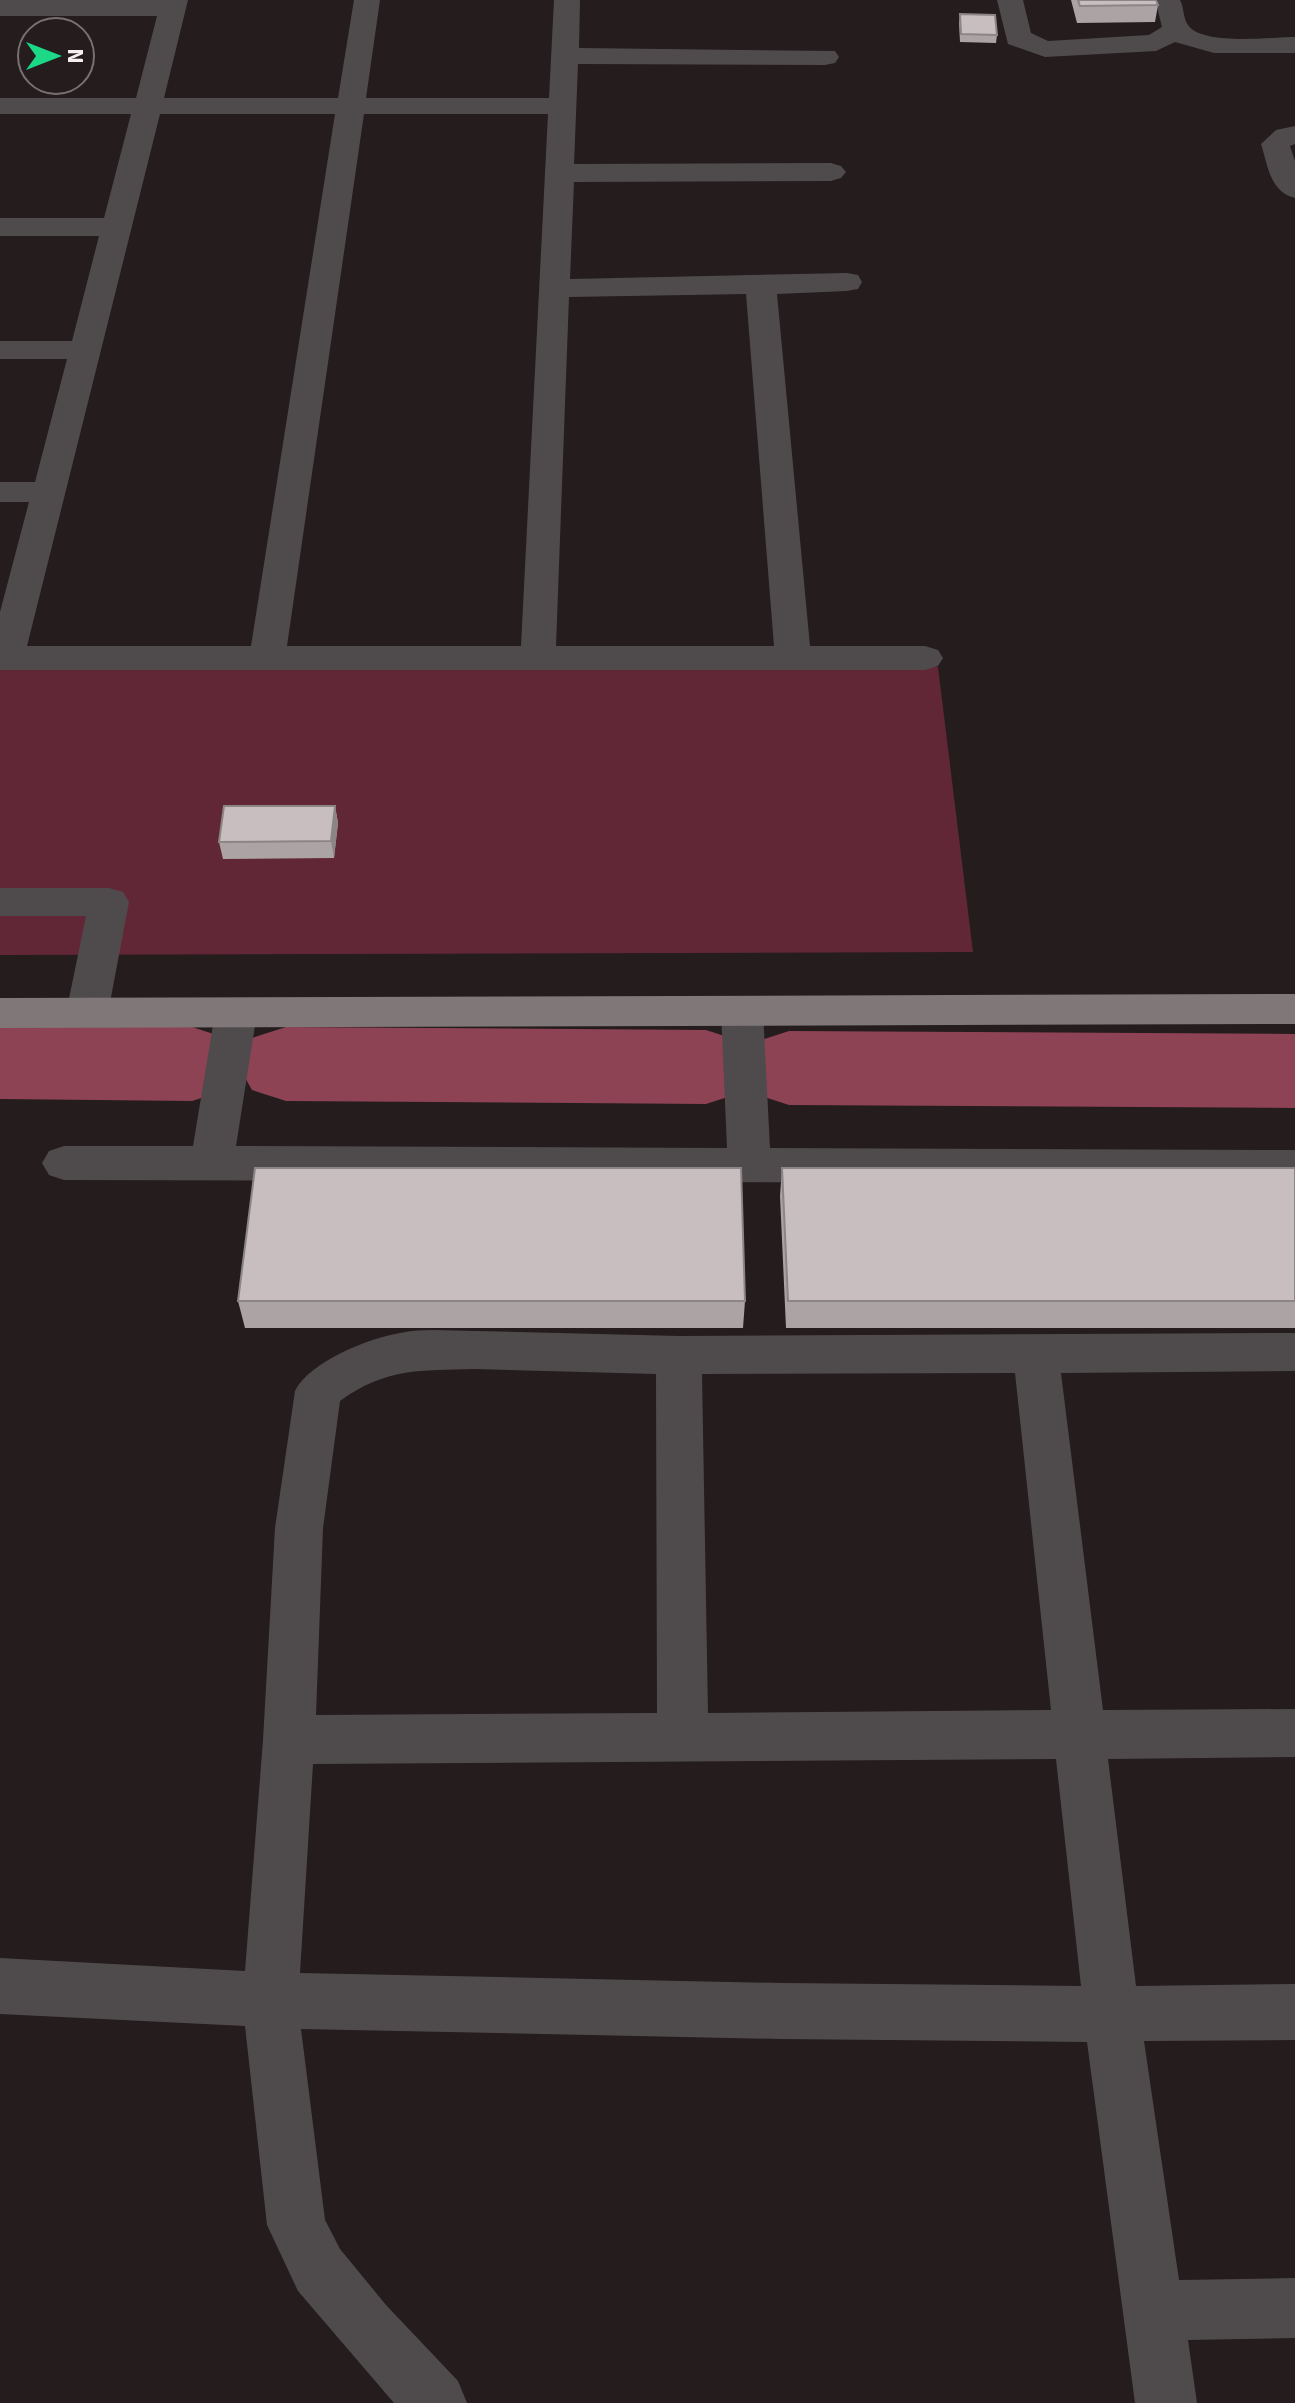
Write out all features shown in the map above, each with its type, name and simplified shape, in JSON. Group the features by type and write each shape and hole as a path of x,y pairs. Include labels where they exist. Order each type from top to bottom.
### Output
{"main road":[{"path":"0,1013 1295,1009"}],"street":[{"path":"267,658 367,0"},
{"path":"538,658 567,0"},
{"path":"1010,0 1018,38 1045,49 1156,43 1176,29"},
{"path":"1168,0 1176,29 1193,40 1223,46 1295,45"},
{"path":"0,8 174,4 49,492 3,658 925,658"},
{"path":"565,56 825,57"},
{"path":"0,106 562,106"},
{"path":"1295,135 1286,136 1275,144 1288,183 1295,189"},
{"path":"559,173 831,172"},
{"path":"0,227 117,227"},
{"path":"554,288 847,282"},
{"path":"761,285 793,658"},
{"path":"0,350 86,350"},
{"path":"0,492 49,492"},
{"path":"0,902 109,902 87,1013"},
{"path":"742,1011 749,1165"},
{"path":"212,1164 236,1013"},
{"path":"64,1163 1295,1167"},
{"path":"436,2403 319,2270 296,2225 270,2000 289,1740 299,1528 318,1391 345,1372 400,1352 1036,1355 1295,1352"},
{"path":"679,1355 683,1736"},
{"path":"1036,1355 1112,2016 1166,2403"},
{"path":"289,1740 1295,1733"},
{"path":"0,1986 270,2000 850,2013 1112,2016 1295,2012"},
{"path":"1152,2311 1295,2308"}],"shaded area":[{"path":"938,667 973,952 0,955 0,670"}],"building":[{"path":"1078,0 1156,0 1158,5 1080,6"},
{"path":"960,14 995,15 997,35 961,34"},
{"path":"224,806 335,806 331,841 219,842"},
{"path":"255,1168 741,1168 745,1301 238,1301"},
{"path":"782,1168 1295,1168 1295,1301 788,1301"}],"waterway":[{"path":"0,1062 192,1064"},
{"path":"286,1064 706,1067"},
{"path":"789,1068 1295,1071"}]}
